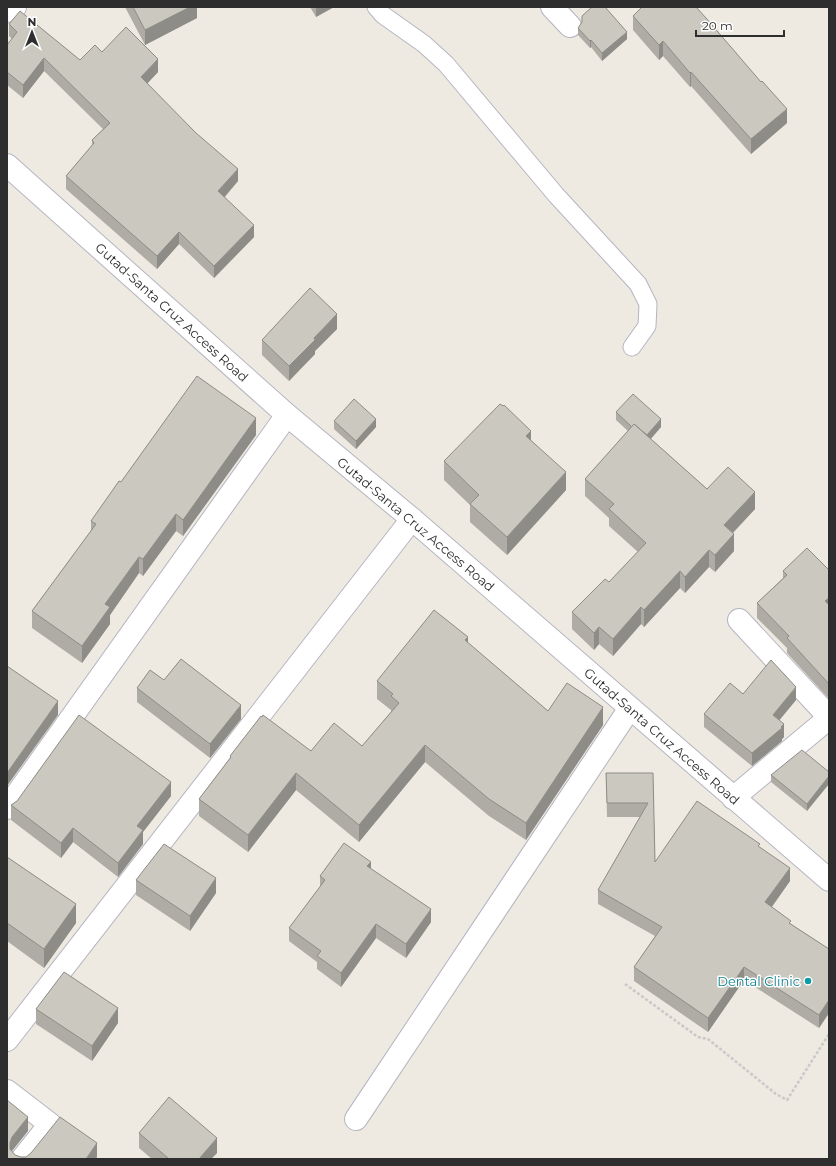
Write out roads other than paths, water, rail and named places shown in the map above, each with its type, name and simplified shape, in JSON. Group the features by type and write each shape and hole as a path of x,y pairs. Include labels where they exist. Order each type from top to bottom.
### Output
{"street":[{"path":"7,11 15,7"},
{"path":"552,7 570,26"},
{"name":"Gutad-Santa Cruz Access Road","path":"7,165 287,415 412,520 829,880"},
{"path":"7,808 287,415"},
{"path":"7,1040 412,520"},
{"path":"733,798 829,718 739,620"},
{"path":"356,1119 630,708"},
{"path":"7,1091 50,1124 22,1159"}],"lane":[{"path":"376,7 383,15 424,44 446,64 556,195 638,284 648,304 647,326 632,346"}],"place":[{"name":"Dental Clinic","path":"808,981"}]}
